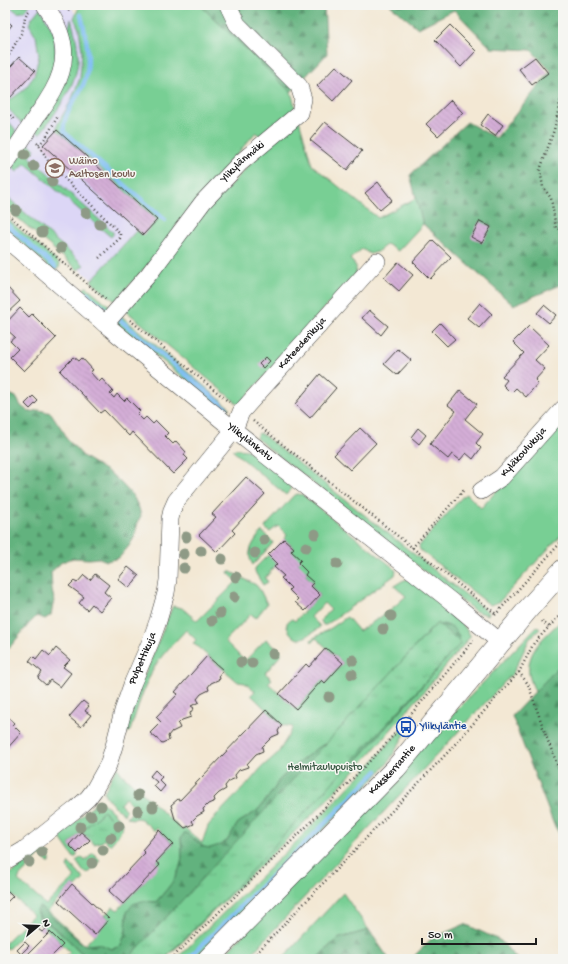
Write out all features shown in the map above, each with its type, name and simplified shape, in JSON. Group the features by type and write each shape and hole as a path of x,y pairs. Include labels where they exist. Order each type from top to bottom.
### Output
{"main road":[{"name":"Kakskerrantie","path":"208,959 396,768 500,642 563,570"}],"street":[{"path":"5,164 53,92 64,62 64,48 60,32 53,16 45,5"},
{"name":"Ylikylänmäki","path":"105,324 149,274 203,202 240,163 300,113 303,99 300,86 237,24 228,5"},
{"name":"Ylikylänkatu","path":"5,238 105,324 234,430 452,602 500,642"},
{"name":"Kateederikuja","path":"234,430 241,412 378,261"},
{"name":"Kyläkoulukuja","path":"481,491 502,477 563,409"},
{"name":"Pulpettikuja","path":"5,860 24,850 88,798 108,765 125,704 150,643 166,593 168,580 170,519 172,510 176,501 234,430"}],"path":[{"path":"5,62 22,32 27,13 36,5"},
{"path":"68,11 74,5"},
{"path":"563,89 554,130 540,170 543,187 551,198 556,228 563,229"},
{"path":"5,109 16,122"},
{"path":"39,145 50,164 120,233 120,238 98,258"},
{"path":"412,548 463,491 481,491"},
{"path":"171,959 308,825 384,745 514,593 563,540"},
{"path":"251,959 448,752 519,672 534,643 563,612"},
{"path":"519,672 528,684 563,779"}],"shaded area":[{"name":"Wäino Aaltosen koulu","path":"5,5 71,5 167,220 111,296 5,206"}],"green space":[{"path":"9,5 30,5 25,11 17,12"},
{"path":"80,5 200,5 291,92 312,165 378,218 416,198 423,224 398,251 387,244 377,252 370,254 362,249 350,259 356,266 356,273 239,405 124,309 178,241 268,145 256,132 175,227 175,235 115,301 91,281 137,230 142,234 157,220 57,130 57,125 71,101 80,78 82,51 79,29 74,18"},
{"path":"200,5 324,5 327,54 291,92"},
{"path":"390,5 563,5 563,284 513,305 423,224 410,175 467,122 496,138 551,71 531,50 491,48 454,10 418,28"},
{"path":"40,8 54,33 56,59 47,89 22,124 5,105 5,103 24,90 34,76 39,56 36,36 29,24"},
{"path":"71,19 78,51 76,72 64,100 40,134 36,131 70,44 68,31"},
{"path":"5,117 15,129 16,134 5,150"},
{"path":"28,143 35,149 30,157 113,232 111,237 25,163 17,172 14,169 14,165"},
{"path":"5,195 84,265 78,270 5,207"},
{"path":"5,217 59,263 60,266 56,270 52,270 5,228"},
{"path":"86,287 112,308 104,313 82,294 82,290"},
{"path":"119,314 230,408 227,410 222,409 117,324"},
{"path":"5,392 16,397 21,406 29,412 39,410 51,413 65,434 66,438 84,457 110,473 133,496 141,516 138,521 135,536 119,558 107,561 99,558 73,558 62,562 51,572 54,600 51,615 45,619 37,616 5,653"},
{"path":"563,418 563,533 499,602 490,605 420,550 419,546 462,497 467,494 481,508"},
{"path":"259,433 489,613 488,615 475,611 256,438"},
{"path":"232,450 248,450 288,483 291,489 286,495"},
{"path":"294,495 303,495 395,569 396,572 395,575 326,625 323,625 321,621 322,618 331,610 324,603 311,617 320,626 319,628 300,639 295,638 290,633 287,628 287,623 292,619 295,621 320,595 311,586 314,583 305,575 307,572 298,563 291,551 294,548 284,539 287,535 278,526 270,532 265,528"},
{"path":"261,532 263,532 273,543 253,565 250,552 253,544"},
{"path":"268,555 277,564 265,578 268,582 263,585 255,572 255,569"},
{"path":"229,571 256,585 267,604 256,618 251,614 225,641 245,661 266,639 281,652 280,656 265,673 272,679 268,683 296,709 322,680 325,683 343,663 316,638 312,642 311,640 347,617 359,631 388,612 406,596 394,586 402,581 407,579 411,581 460,620 470,637 370,754 320,807 165,959 155,959 332,779 358,759 460,642 437,623 328,742 316,749 279,780 273,791 257,811 238,823 227,841 210,849 204,847 185,833 181,838 182,856 176,875 156,902 142,901 127,920 126,930 121,946 112,949 99,944 85,945 109,919 105,915 113,907 118,910 159,865 156,862 173,844 157,828 155,831 141,819 127,818 136,807 125,798 120,804 126,810 124,815 107,798 104,792 117,767 121,773 182,830 185,828 202,843 208,826 261,768 278,753 293,727 282,725 251,695 255,691 245,683 238,682 193,643 196,640 186,630 165,652 154,667 128,733 126,730 136,696 173,606 182,608 197,621 237,581 229,574"},
{"path":"563,619 563,662 535,692 529,674 531,657 539,643"},
{"name":"Helmitaulupuisto","path":"437,623 461,643 239,884 164,959 128,959"},
{"name":"Helmitaulupuisto","path":"443,624 456,631 459,636 456,648 358,759 332,779 155,959 86,959 68,940 36,913 39,907 43,909 79,941 86,945 99,944 112,949 121,946 126,930 127,912 133,904 142,901 156,902 176,875 182,856 181,838 185,832 204,847 210,848 227,841 238,823 257,811 273,791 279,780 316,749 328,742 432,628"},
{"path":"537,626 540,629 530,638 513,673 247,959 220,959"},
{"path":"563,662 563,840 554,825 512,716"},
{"path":"401,730 405,734 388,763 373,780 196,958 176,959 298,840"},
{"path":"98,800 112,811 123,824 121,830 110,845 104,839 116,825 104,811 69,845 77,853 77,856 74,858 60,838 60,835"},
{"path":"104,811 116,825 102,842 94,844 81,832"},
{"path":"42,849 50,859 50,863 48,863 40,855 18,880 46,905 75,877 67,867 69,863 84,879 76,887 72,885 48,911 83,943 39,907 39,918 64,936 86,959 63,959 70,952 42,925 37,923 33,924 9,948 5,949 5,943 33,915 5,888 5,878"},
{"path":"93,853 100,860 90,872 87,873 83,871 76,861 82,857 85,861"},
{"path":"343,893 369,930 337,939 316,959 282,959"},
{"path":"465,924 501,941 517,959 411,959 431,939"},
{"path":"369,930 389,959 316,959 337,939"}],"building":[{"path":"5,19 12,25 5,33"},
{"path":"450,25 476,51 461,67 435,40"},
{"path":"19,57 35,71 9,99 5,95 5,73"},
{"path":"535,57 548,73 532,85 519,69"},
{"path":"336,66 352,80 333,101 317,86"},
{"path":"451,100 463,113 438,136 426,124"},
{"path":"488,114 503,125 495,136 480,125"},
{"path":"325,122 362,151 347,170 310,140"},
{"path":"57,130 157,220 143,235 43,145"},
{"path":"378,182 392,200 380,210 365,193"},
{"path":"480,221 491,227 482,243 471,237"},
{"path":"433,240 451,257 430,279 413,262"},
{"path":"398,262 413,275 399,291 384,278"},
{"path":"7,287 20,301 6,314 5,289"},
{"path":"480,303 492,314 479,328 467,318"},
{"path":"544,305 556,315 549,323 537,313"},
{"path":"20,308 29,317 32,314 56,338 24,371 10,357 18,349 10,341 15,337 5,328 5,324"},
{"path":"369,310 388,326 381,335 362,318"},
{"path":"440,323 455,339 447,346 432,331"},
{"path":"529,326 549,345 535,360 545,369 535,380 538,383 526,397 516,388 511,393 503,385 507,380 502,376 524,353 513,342"},
{"path":"398,349 411,360 397,375 384,364"},
{"path":"74,357 79,361 82,358 93,370 90,372 99,382 102,379 113,391 110,394 114,398 117,394 124,401 127,398 140,411 137,414 143,420 146,417 153,424 156,421 168,433 165,436 173,444 176,441 186,452 184,455 188,459 173,474 132,432 129,436 104,410 100,413 60,371"},
{"path":"266,357 270,361 263,368 259,364"},
{"path":"320,374 336,388 310,418 295,404"},
{"path":"460,390 477,404 465,419 483,434 476,443 481,448 473,459 466,453 460,460 452,454 448,459 430,444 456,411 448,405"},
{"path":"33,396 38,401 30,409 25,404"},
{"path":"360,428 376,443 350,470 334,455"},
{"path":"418,428 426,435 419,444 411,437"},
{"path":"246,477 265,494 232,530 235,533 217,552 199,535 216,517 212,514"},
{"path":"284,539 294,548 291,551 301,560 298,563 307,572 305,575 314,583 311,586 320,595 305,611 295,602 298,599 289,590 291,588 281,578 284,576 274,567 277,564 268,555"},
{"path":"128,567 139,576 129,588 118,579"},
{"path":"95,574 109,585 104,592 111,598 100,611 92,604 87,610 79,603 84,597 69,586 74,581 77,583 84,575 90,580"},
{"path":"56,648 70,660 63,667 71,673 60,687 50,680 46,685 38,678 42,672 29,661 33,656 36,659 43,650 50,656"},
{"path":"326,648 343,663 325,683 322,680 296,709 279,694 306,664 309,667"},
{"path":"207,656 223,670 219,675 220,679 211,683 208,687 209,690 201,694 197,699 199,702 191,706 194,708 190,713 191,717 182,720 178,724 180,728 172,731 168,736 169,740 162,743 150,733 161,722 156,717 178,694 175,692"},
{"path":"83,701 89,706 85,711 91,715 81,727 69,717"},
{"path":"266,710 282,725 278,731 279,734 272,737 262,747 263,751 256,754 247,764 248,767 239,770 235,775 236,778 229,781 225,786 226,789 214,798 215,801 208,804 203,809 204,812 192,821 194,824 185,828 175,819 171,805 178,799 180,800"},
{"path":"8,717 15,723 13,725 21,733 5,751 5,720"},
{"path":"155,770 162,777 159,780 165,786 160,792 154,786 157,782 150,776"},
{"path":"159,830 173,844 156,862 160,865 123,904 109,891 145,853 142,850"},
{"path":"81,832 90,840 77,853 69,845"},
{"path":"72,884 109,919 95,935 58,901"},
{"path":"5,888 13,896 5,904"},
{"path":"42,925 46,929 42,932 38,929"},
{"path":"50,932 63,945 50,959 23,959"},
{"path":"25,942 29,946 21,954 17,950"}],"waterway":[{"path":"81,15 86,40 88,67 84,83 67,113 64,132 165,220"},
{"path":"5,223 55,267"},
{"path":"87,294 104,308"},
{"path":"120,320 226,408"},
{"path":"187,959 377,771"}],"place":[{"name":"Wäino Aaltosen koulu","path":"55,168"},
{"name":"Ylikyläntie","path":"406,727"}]}
